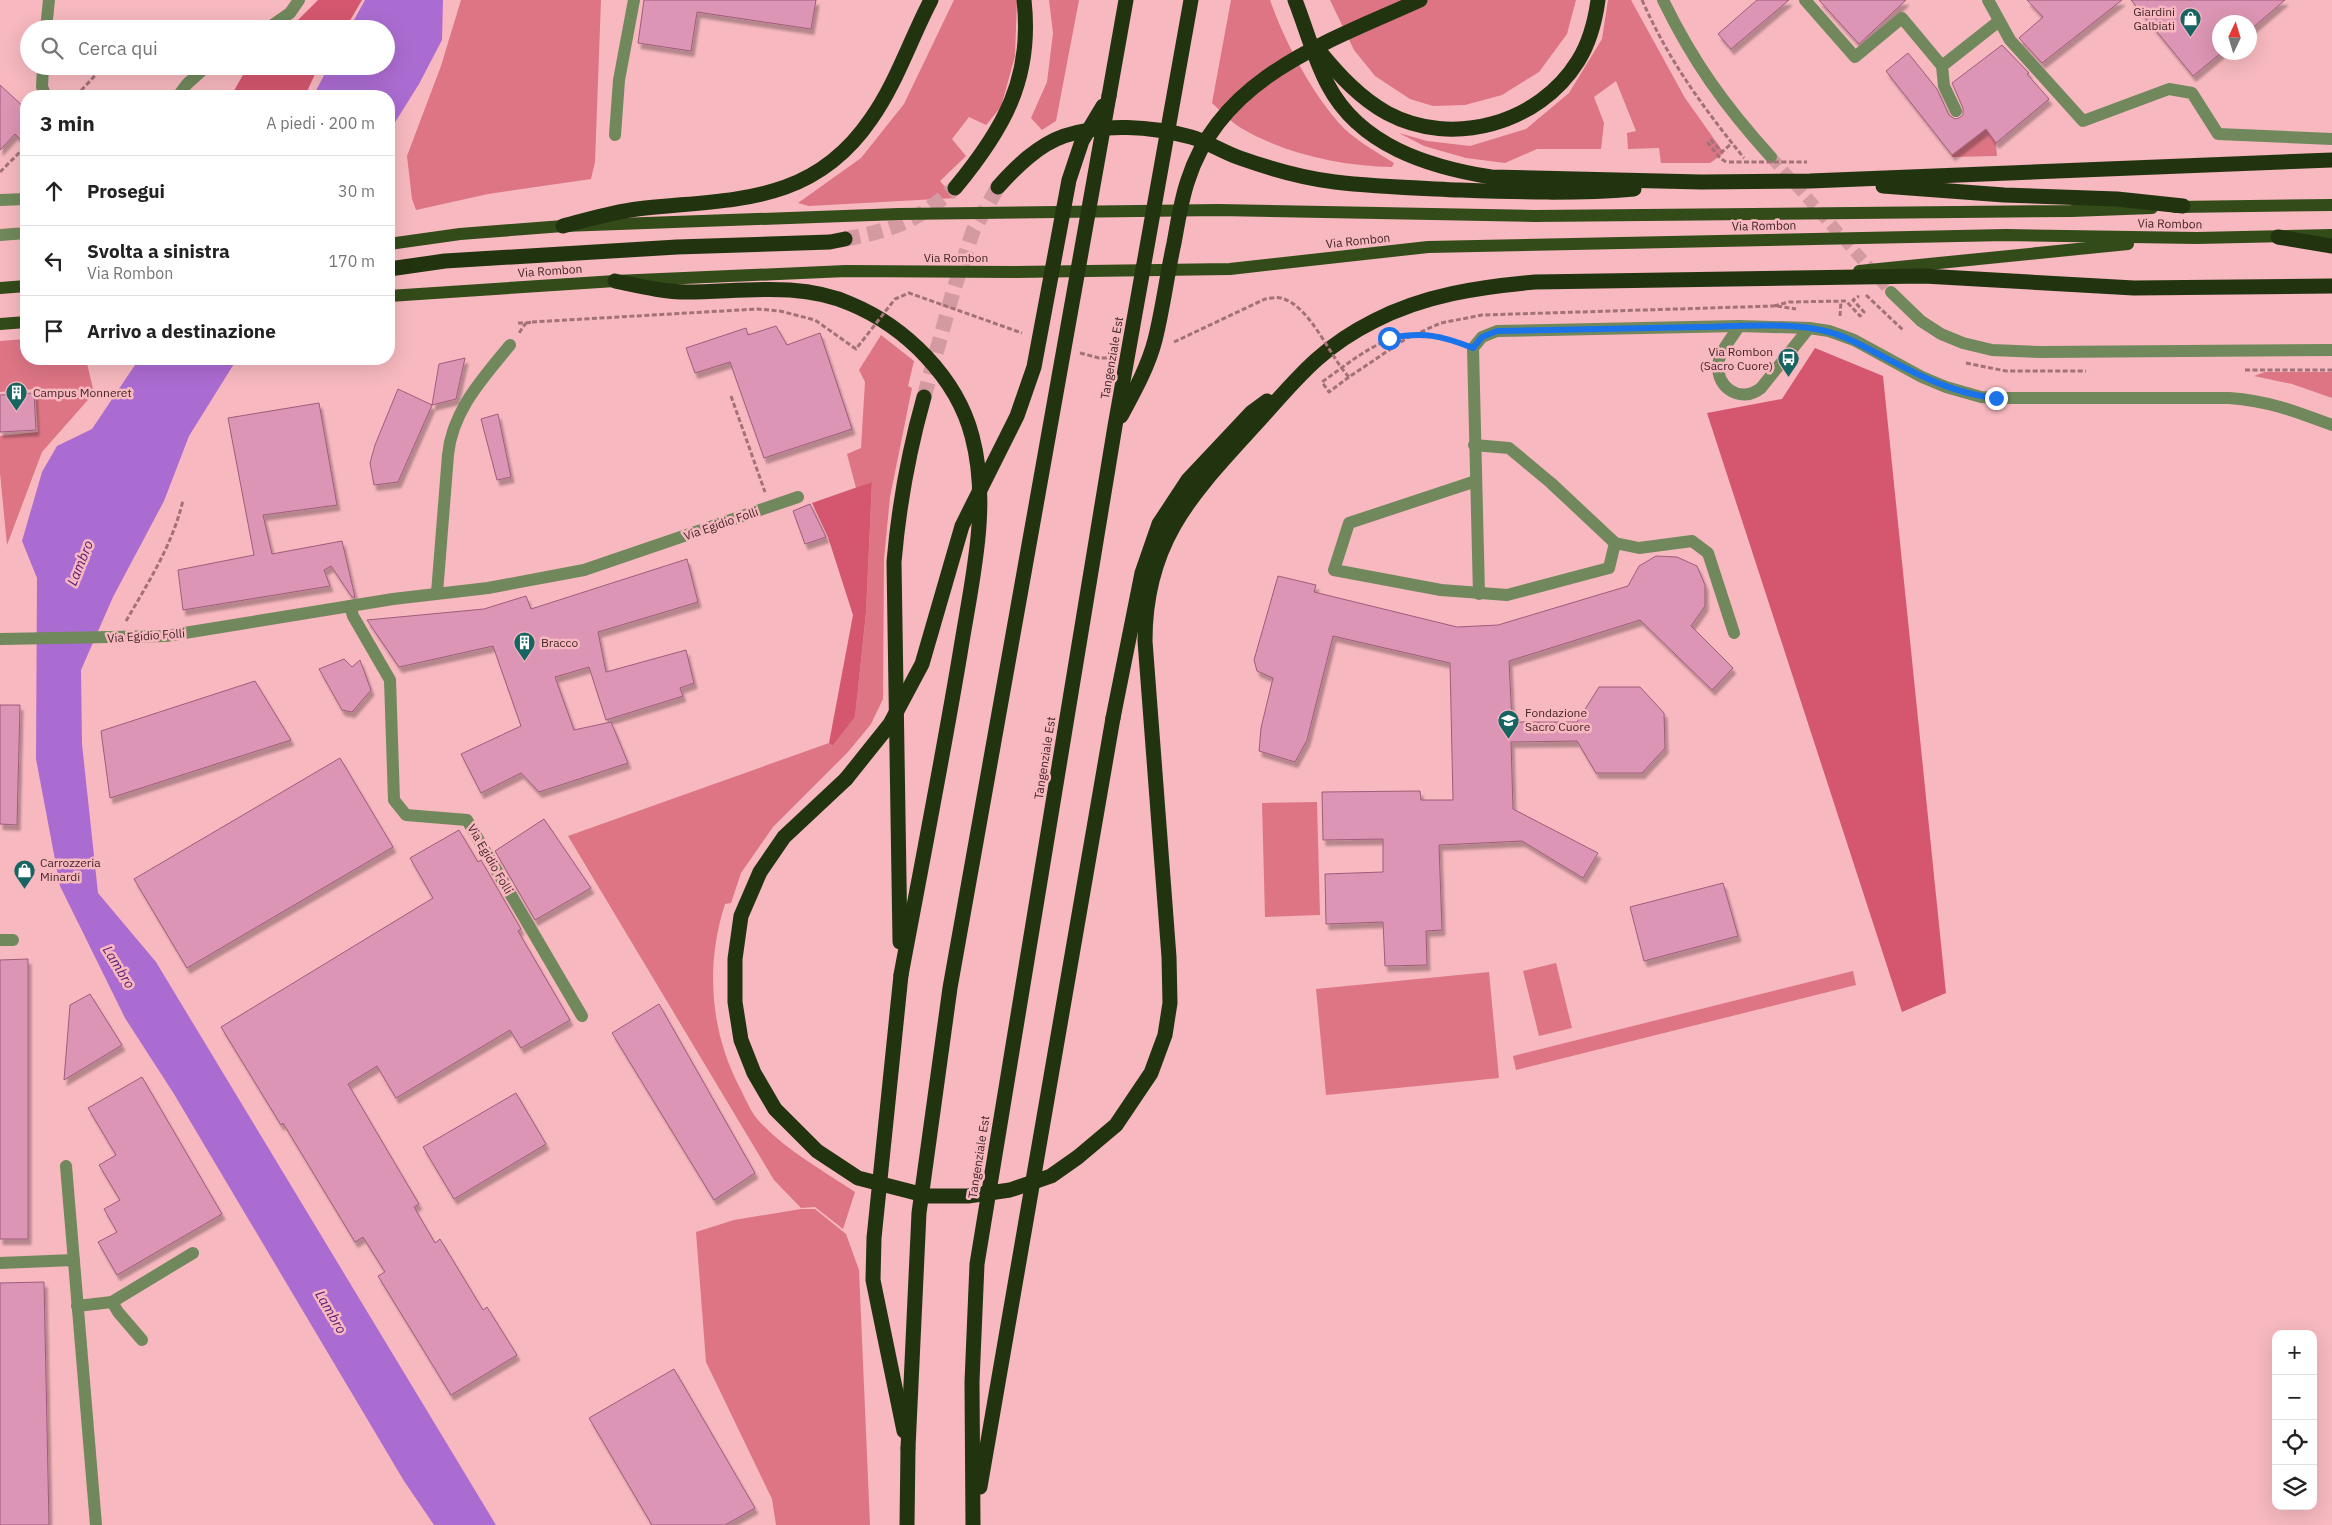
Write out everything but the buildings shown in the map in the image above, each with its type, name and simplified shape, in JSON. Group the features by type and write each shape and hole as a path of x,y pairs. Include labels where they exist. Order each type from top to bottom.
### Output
{"highway":[{"path":"914,33 924,0"},
{"path":"563,226 635,209 720,203 769,193 820,172 837,159 871,120 883,100 931,0"},
{"path":"955,188 983,154 1014,96 1024,52 1024,0"},
{"path":"907,1525 908,1448 919,1213 950,988 1126,0"},
{"name":"Tangenziale Est","path":"973,1525 972,1382 977,1264 1115,426 1192,0"},
{"path":"1295,0 1328,85 1351,116 1370,134 1418,160 1464,173 1516,180 1810,181 2332,160"},
{"path":"1115,426 1140,379 1155,340 1181,205 1188,179 1201,150 1221,119 1251,88 1276,69 1303,53 1420,0"},
{"path":"1310,40 1353,89 1388,114 1429,128 1473,128 1494,124 1514,116 1550,93 1578,62 1594,26 1598,0"},
{"path":"1109,96 1082,141 1075,158 1032,375 1017,416 962,526 922,664 890,724 872,748 846,779 784,837 760,872 741,916 735,959 734,1002 741,1040 754,1073 774,1109 817,1151 858,1178 928,1196 968,1196 1010,1190 1051,1176 1116,1126 1151,1073 1165,1035 1170,1003 1169,957 1145,641 1146,613 1152,580 1169,534 1188,502 1216,466 1287,387 1318,357 1376,320 1437,296 1472,289 1535,282 1924,276 2134,288 2332,286"},
{"path":"998,187 1027,158 1063,137 1087,131 1124,127 1156,130 1192,138 1238,157 1281,171 1334,182 1364,185 1522,192 1605,192 1701,182"},
{"path":"1810,181 2004,195 2117,199 2183,206"},
{"path":"2278,237 2332,246"},
{"path":"395,268 445,261 677,246 830,242 845,239"},
{"path":"615,280 666,291 762,289 798,291 850,303 882,321 911,342 941,373 961,403 972,436 978,465 979,516 976,558 955,684 901,975 874,1238 873,1280 893,1386 908,1448"},
{"path":"973,1525 1113,718 1142,573 1159,524 1188,480 1252,412 1287,387"},
{"path":"901,975 894,562 899,503 911,443 924,397"}],"main road":[{"name":"Via Rombon","path":"395,243 460,234 563,226 899,214 1163,211 1534,216 2071,212 2183,206 2332,205"},
{"name":"Via Rombon","path":"395,296 615,280 846,271 1014,272 1230,269 1428,247 2006,236 2197,238 2332,235"},
{"path":"1816,277 1916,264 2197,238"},
{"path":"0,288 20,286"},
{"path":"0,324 20,322"}],"street":[{"path":"47,20 49,0"},
{"path":"280,20 290,13 299,0"},
{"path":"615,135 619,80 634,0"},
{"path":"1663,0 1692,57 1738,121 1771,157"},
{"path":"1805,0 1855,57 1902,18 1942,66 1944,86 1956,111"},
{"path":"1988,0 2010,40 2083,121 2169,89 2192,93 2218,134 2332,139"},
{"path":"1942,66 1999,21"},
{"path":"43,75 43,90"},
{"path":"182,90 198,75"},
{"path":"0,200 20,199"},
{"path":"0,235 20,233"},
{"path":"1890,292 1921,321 1942,334 1963,343 1992,350 2041,352 2332,348"},
{"path":"1740,326 1720,356 1718,370 1722,382 1728,390 1744,395 1756,392 1760,388 1809,328"},
{"path":"1479,594 1472,362 1473,348 1482,337 1497,331 1740,326 1809,328 1854,340 1922,377 1980,397 2255,400 2281,405 2332,425"},
{"path":"437,593 451,437 471,394 510,345"},
{"path":"1474,445 1509,448 1551,482 1615,543 1639,548 1692,541 1708,553 1734,633"},
{"path":"1476,481 1349,523 1334,570 1441,590 1507,595 1610,568 1615,543"},
{"name":"Via Egidio Folli","path":"0,640 108,639 166,636 437,593 488,588 584,570 798,497"},
{"name":"Via Egidio Folli","path":"350,606 353,616 390,680 394,800 406,815 468,820 582,1016"},
{"path":"0,940 13,940"},
{"path":"66,1166 96,1525"},
{"path":"78,1306 112,1302 193,1253"},
{"path":"0,1263 74,1260"},
{"path":"112,1302 142,1340"}],"path":[{"path":"82,90 96,75"},
{"path":"1732,143 1722,152 1711,140 1708,143 1724,162 1807,162"},
{"path":"0,172 20,152"},
{"path":"1473,348 1444,337 1411,334 1389,338 1362,353 1322,382 1329,392 1407,338 1441,324 1482,315 1774,306 1789,302 1846,301 1860,316 1864,312 1853,300 1863,293"},
{"path":"526,323 756,309 772,310 816,320 856,349 895,299 909,294 1028,335"},
{"path":"1169,345 1266,298 1280,298 1294,305 1307,317 1349,377"},
{"path":"1840,320 1841,301"},
{"path":"1073,350 1100,358 1116,358"},
{"path":"2248,370 2332,370"},
{"path":"731,396 771,506"},
{"path":"124,624 167,546 175,529 183,500"}],"shaded area":[{"path":"318,0 362,0 350,20 298,20"},
{"path":"461,0 601,0 595,162 591,179 488,194 416,210 412,199 407,156 441,66"},
{"path":"954,0 1017,0 1015,56 1001,107 986,125 969,117 952,139 966,156 940,181 955,198 809,206 798,203 861,158 904,104"},
{"path":"1049,0 1079,0 1056,121 1042,130 1031,118 1047,82 1053,33"},
{"path":"1231,0 1270,0 1299,64 1327,109 1350,134 1394,163 1392,167 1333,161 1295,152 1241,128 1212,103"},
{"path":"1330,0 1576,0 1567,34 1539,72 1502,95 1465,105 1433,106 1410,99 1375,76 1354,50"},
{"path":"1608,0 1631,0 1685,98 1724,153 1710,163 1661,163 1659,148 1628,149 1627,133 1636,131 1616,81 1594,97 1604,123 1601,149 1537,149 1505,163 1466,158 1424,146 1399,133 1427,141 1470,146 1526,129 1569,93 1602,39"},
{"path":"243,75 315,75 308,90 234,90"},
{"path":"1986,129 1996,143 1997,156 1952,157 1952,155"},
{"path":"881,335 914,361 908,386 912,388 890,497 884,559 883,699 871,724 848,752 773,827 741,873 731,903 725,904 719,927 713,975 717,1022 723,1045 731,1068 749,1106 758,1120 780,1141 855,1192 843,1229 815,1207 801,1208 774,1180 568,836 829,743 831,746 855,717 866,613 872,482 856,488 847,454 861,448 865,382 859,370"},
{"path":"20,339 20,365 87,365 94,393 42,452 7,545 0,473 0,436 38,432 35,389 0,392 0,341"},
{"path":"1815,348 1883,376 1946,993 1902,1012 1707,413 1782,399"},
{"path":"2265,372 2332,372 2332,398 2292,384 2254,376"},
{"path":"872,482 866,613 855,717 832,746 829,743 853,615 828,537 812,503"},
{"path":"1317,802 1320,915 1265,917 1262,803"},
{"path":"1556,963 1572,1028 1539,1036 1523,971"},
{"path":"1853,971 1856,985 1516,1070 1513,1056"},
{"path":"1489,972 1499,1078 1326,1095 1316,989"},
{"path":"801,1209 815,1209 846,1234 859,1270 870,1525 776,1525 772,1499 706,1362 696,1232 734,1220"}],"water":[{"path":"365,0 443,0 442,40 419,84 395,122 395,90 316,90 324,75 395,75 395,20 354,20"},
{"name":"Lambro","path":"135,365 233,365 189,436 164,501 113,597 81,670 82,744 98,893 156,962 496,1525 434,1525 404,1481 174,1094 125,1018 60,886 36,759 37,578 22,541 42,472 57,446 92,429"}],"tunnel":[{"path":"1771,157 1891,292"},
{"path":"924,397 953,292 973,231 998,187"},
{"path":"845,239 878,232 904,223 929,209 955,188"}],"place":[{"name":"Giardini Galbiati","path":"2191,38"},
{"name":"Via Rombon (Sacro Cuore)","path":"1789,378"},
{"name":"Campus Monneret","path":"17,412"},
{"name":"Bracco","path":"525,662"},
{"name":"Fondazione Sacro Cuore","path":"1509,739"},
{"name":"Carrozzeria Minardi","path":"24,889"}],"route":[{"path":"1389,338 1411,334 1428,335 1444,337 1473,348 1482,337 1497,331 1740,326 1809,328 1854,340 1858,344 1922,377 1946,387 1980,397 1996,398"}]}
